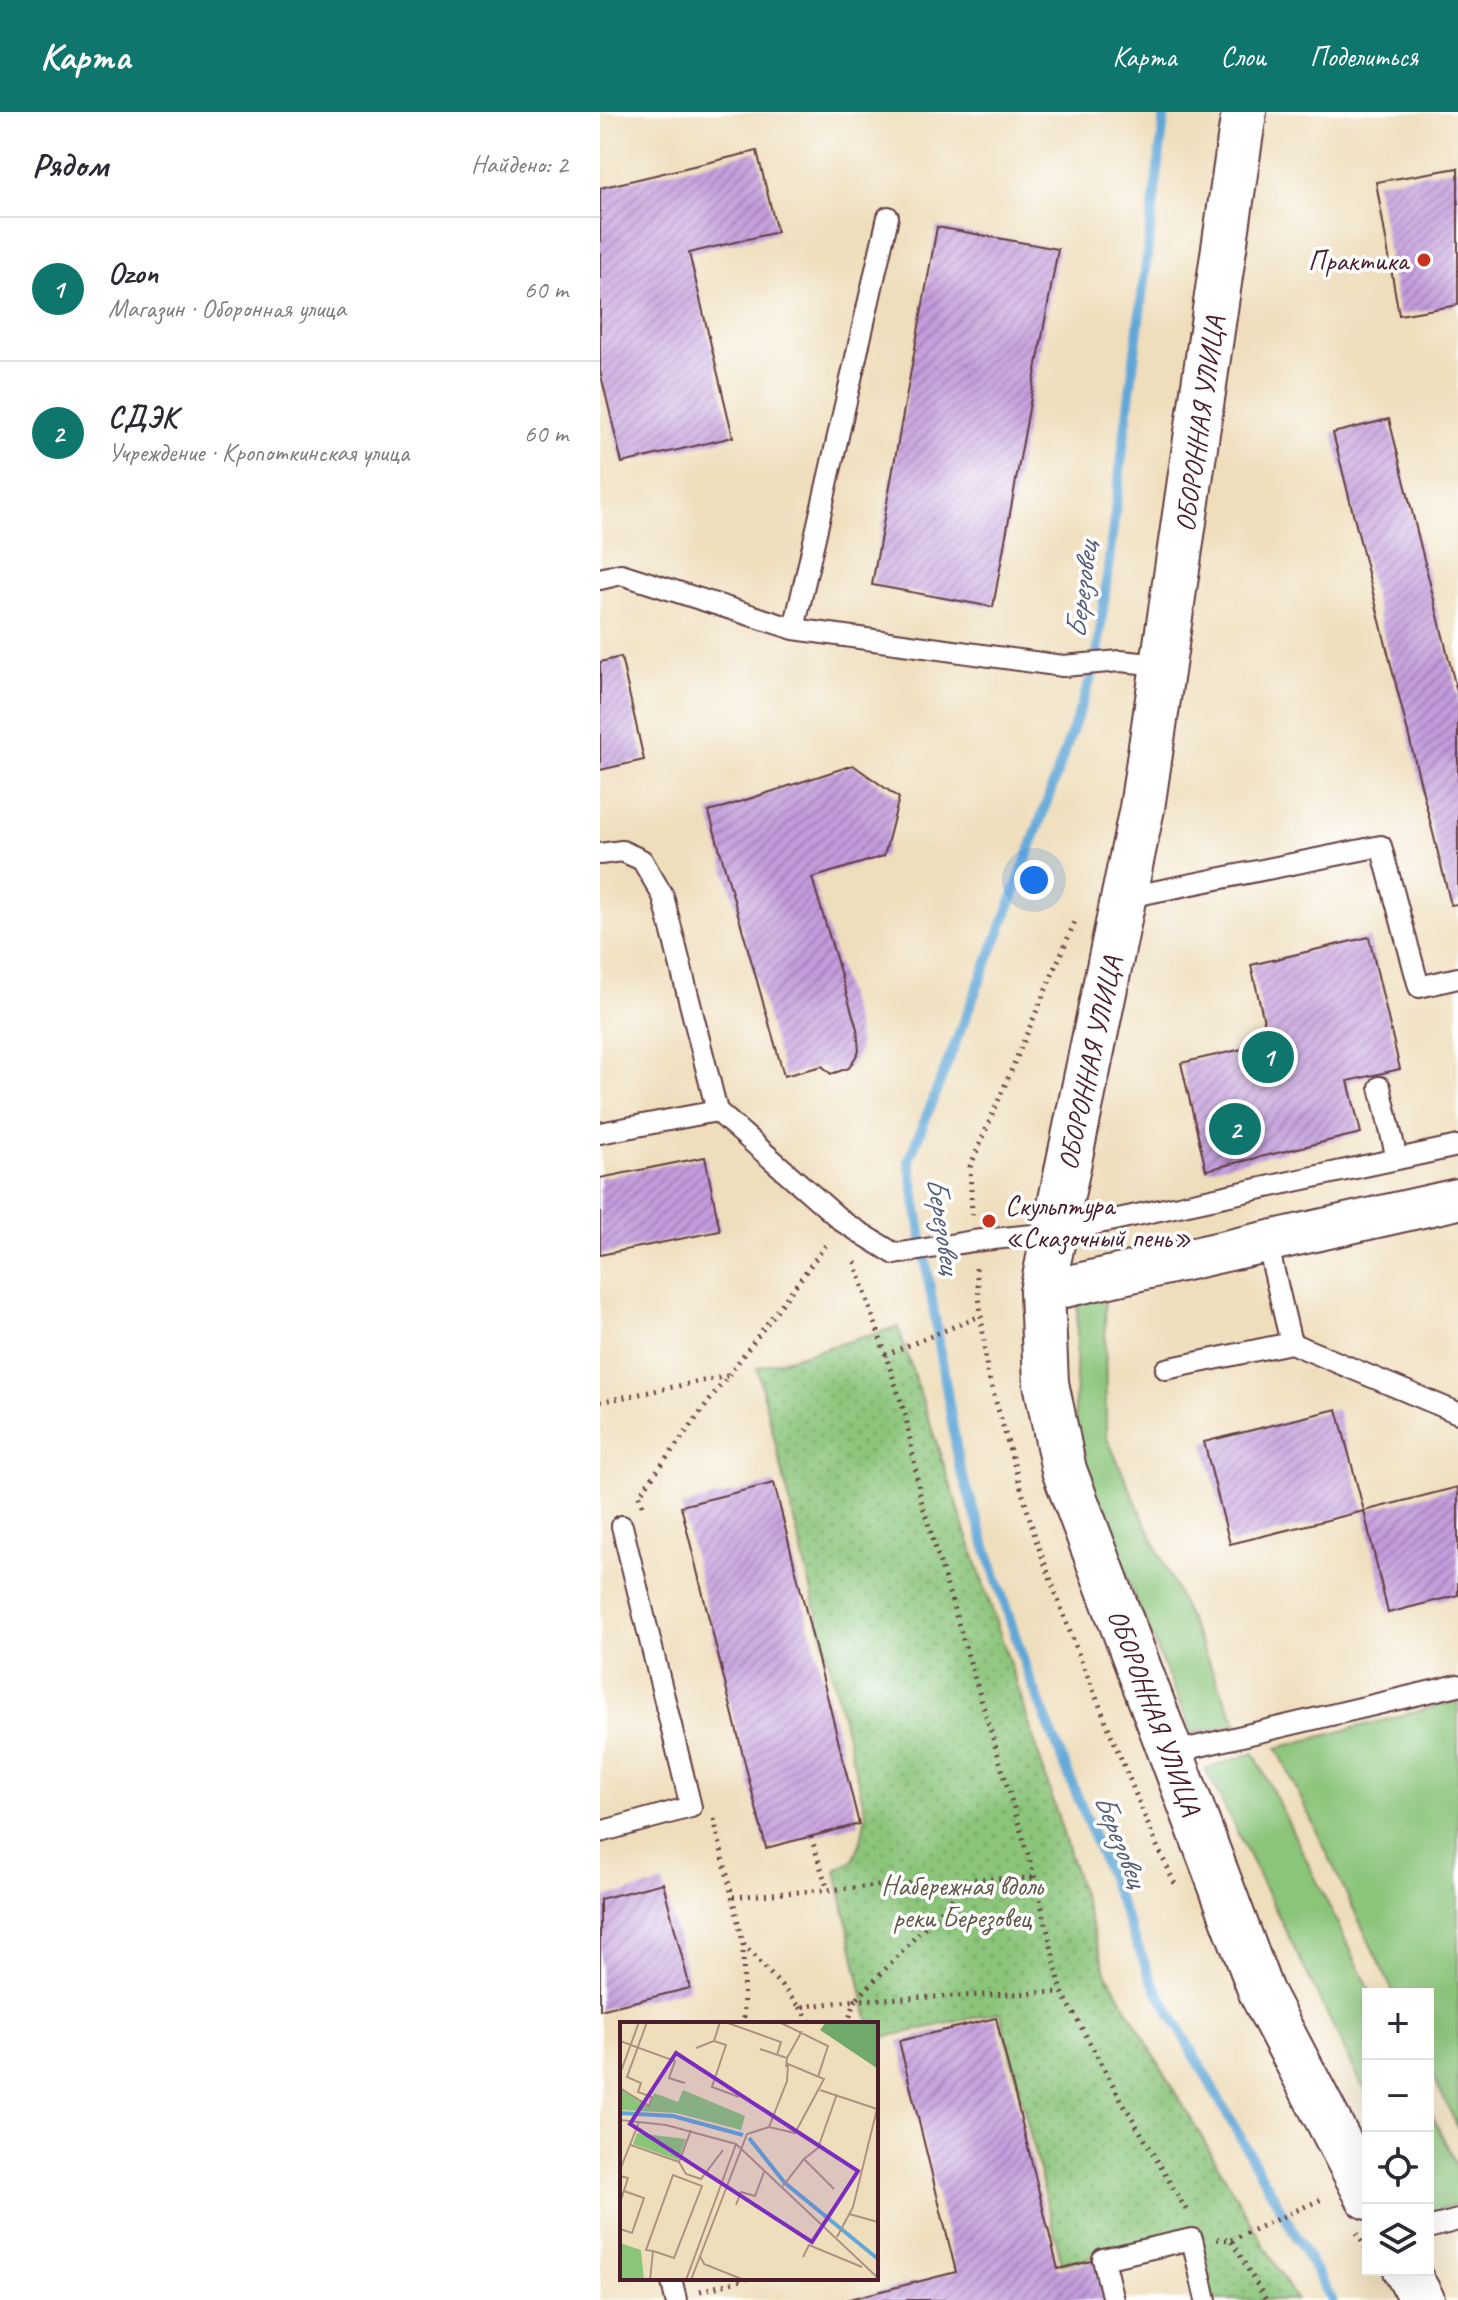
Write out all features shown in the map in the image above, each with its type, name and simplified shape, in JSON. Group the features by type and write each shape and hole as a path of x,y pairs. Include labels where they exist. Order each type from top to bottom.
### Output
{"street":[{"name":"ОБОРОННАЯ УЛИЦА","path":"1244,112 1142,808 1042,1292 1046,1383 1064,1470 1261,1992 1362,2186"},
{"path":"1042,1292 1458,1199"},
{"path":"1409,2276 1422,2300"}],"lane":[{"path":"794,629 888,217"},
{"path":"600,579 621,574 794,629 1063,666 1120,661 1141,663"},
{"path":"1123,898 1381,846 1419,987 1458,978"},
{"path":"600,854 622,851 642,860 663,896 717,1111 843,1222 895,1254 973,1241 1053,1233 1458,1146"},
{"path":"1380,1087 1397,1159"},
{"path":"600,1133 717,1111"},
{"path":"1267,1242 1291,1343"},
{"path":"1166,1369 1291,1343 1458,1413"},
{"path":"600,1832 691,1807 622,1526"},
{"path":"1170,1753 1458,1685"},
{"path":"1434,2226 1458,2220"},
{"path":"1113,2300 1103,2259 1192,2239 1206,2300"}],"path":[{"path":"843,1222 906,1417 921,1500 1035,1878 1062,1992 1190,2217"},
{"path":"643,1510 639,1495 843,1222"},
{"path":"885,1356 980,1316"},
{"path":"600,1402 728,1376"},
{"path":"711,1805 743,1943 744,2022"},
{"path":"811,1837 828,1890"},
{"path":"733,1897 970,1879 1035,1878"},
{"path":"848,2022 856,2000 970,1879"},
{"path":"743,1943 811,2022"},
{"path":"800,2007 856,2000 1062,1992"},
{"path":"1206,2238 1231,2240 1309,2204"},
{"path":"1231,2240 1266,2300"},
{"path":"674,2292 739,2280"}],"green space":[{"path":"1078,1295 1105,1297 1106,1436 1237,1725 1192,1733 1074,1452"},
{"name":"Набережная вдоль реки Березовец","path":"898,1327 1018,1688 1106,1972 1296,2300 1209,2300 1193,2234 1062,2264 1000,2012 878,2039 878,2022 869,2022 836,1870 853,1861 866,1814 757,1368"},
{"path":"1458,1701 1458,2128 1434,2078 1434,1988 1391,1988 1277,1748"},
{"path":"1254,1753 1369,1988 1362,1988 1362,2085 1206,1769"},
{"path":"1434,2119 1458,2168 1458,2204 1434,2210"}],"building":[{"path":"757,151 777,232 689,253 733,437 622,463 600,371 600,188"},
{"name":"Практика","path":"1458,168 1458,305 1399,315 1376,182"},
{"path":"937,227 1058,249 993,607 872,585"},
{"path":"1389,419 1458,696 1458,904 1451,905 1333,433"},
{"path":"621,657 644,760 600,770 600,662"},
{"path":"853,765 899,798 884,856 812,878 857,1029 859,1051 849,1068 831,1074 822,1066 784,1076 709,812"},
{"path":"1369,937 1400,1069 1348,1081 1361,1133 1206,1170 1181,1063 1269,1043 1251,965"},
{"path":"705,1157 720,1231 600,1255 600,1178"},
{"path":"1337,1409 1364,1511 1230,1544 1204,1442"},
{"path":"774,1483 859,1824 766,1848 681,1506"},
{"path":"1458,1487 1458,1595 1388,1613 1364,1511"},
{"path":"663,1883 690,1988 600,2010 600,1899"},
{"path":"996,2018 1058,2269 1095,2260 1105,2300 846,2300 956,2272 899,2041"}],"waterway":[{"name":"Березовец","path":"1165,112 1096,664 1010,905 909,1160 959,1465 1028,1674 1150,1977 1332,2300"}],"place":[{"name":"Практика","path":"1424,260"},
{"name":"Ozon","path":"1268,1057"},
{"name":"СДЭК","path":"1235,1129"},
{"name":"Скульптура «Сказочный пень»","path":"989,1221"}]}
